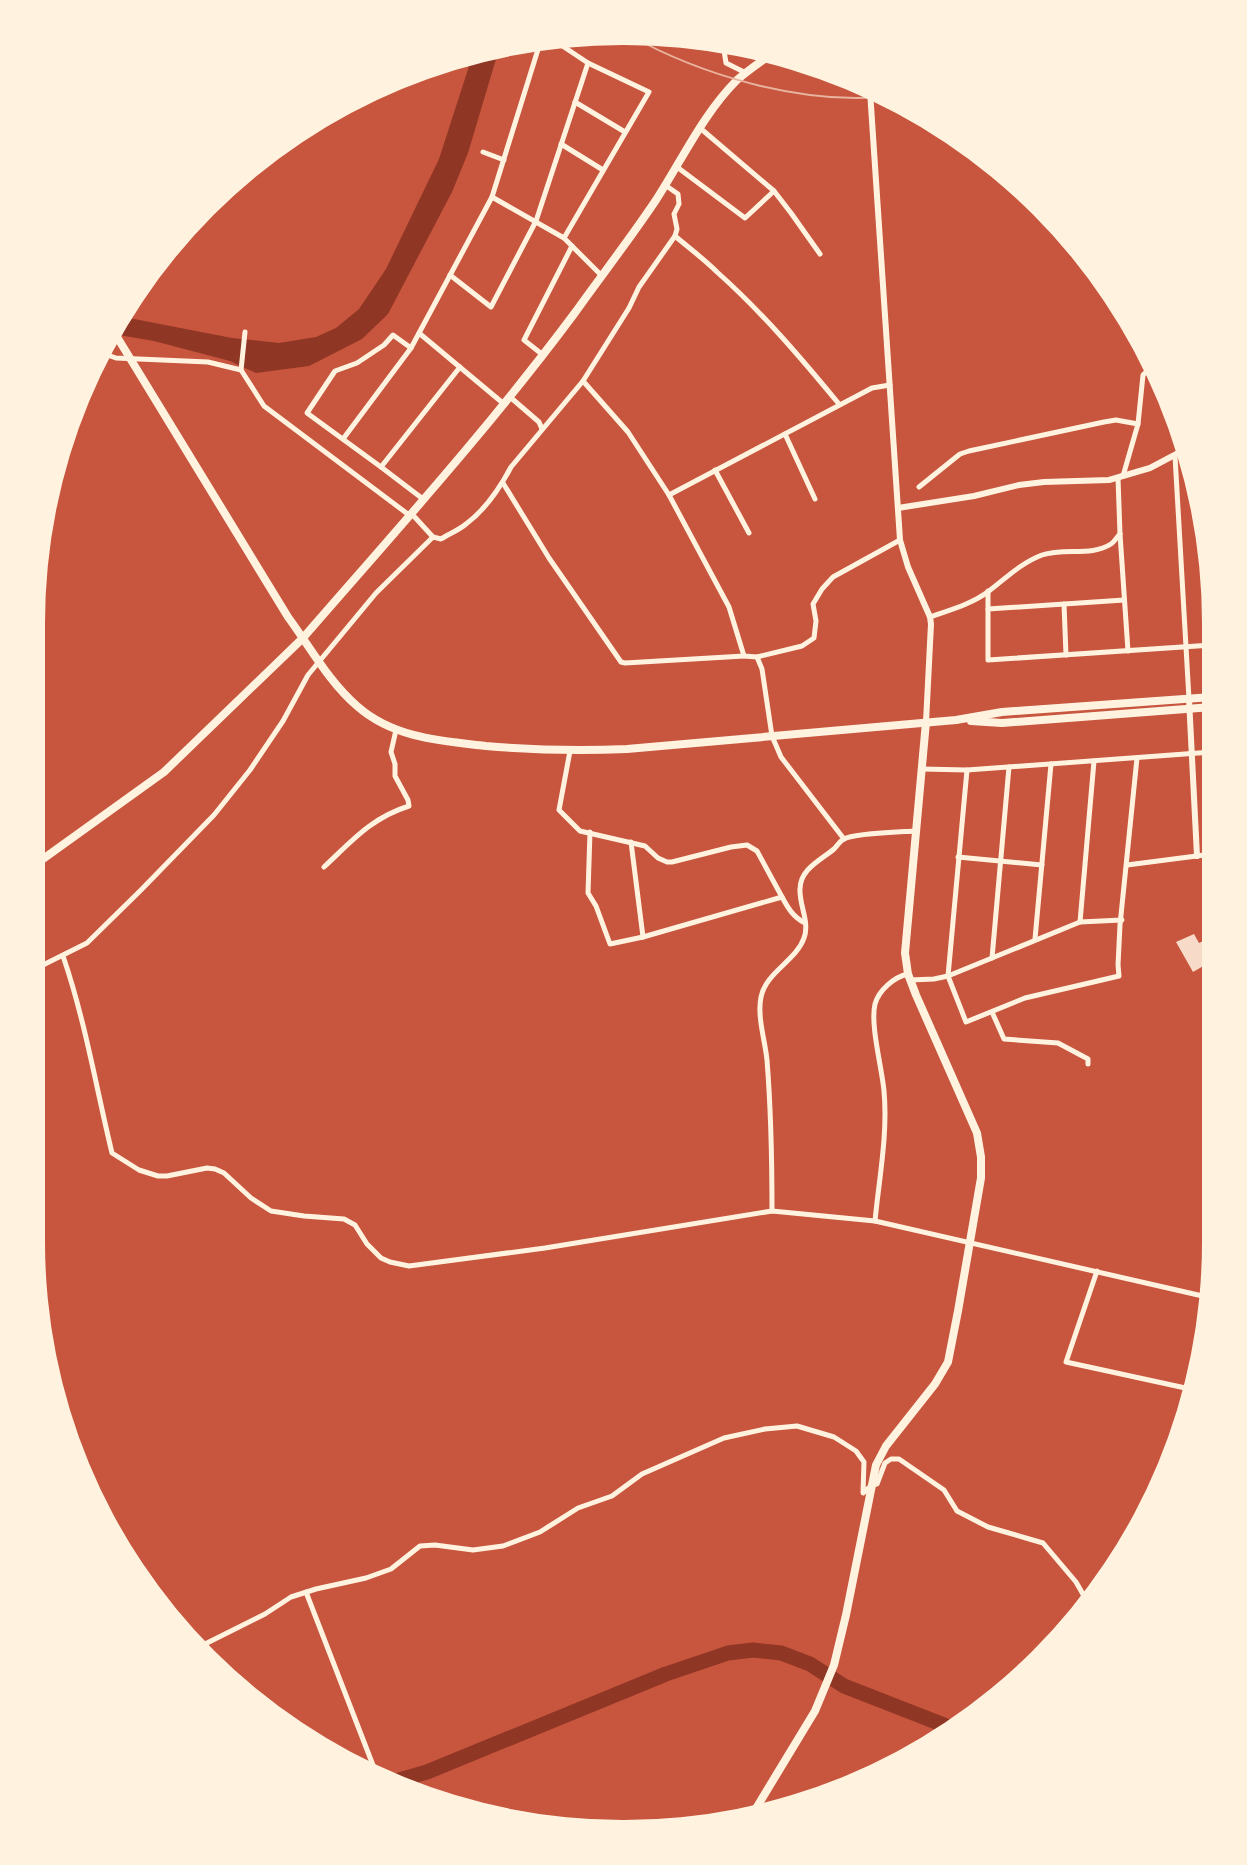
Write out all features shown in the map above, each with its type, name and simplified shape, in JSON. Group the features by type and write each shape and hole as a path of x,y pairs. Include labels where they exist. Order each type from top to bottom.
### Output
{"highway":[{"path":"303,638 507,401 631,237 700,128 725,93 761,62"},
{"path":"119,341 288,617 319,662 357,706 396,730 430,740 524,749 570,751 627,749 956,720 1002,712 1202,698"},
{"path":"956,720 1002,723 1202,708"}],"main road":[{"path":"45,858 164,772 303,638"},
{"path":"759,1803 815,1711 834,1665 871,1486 880,1455 935,1384 948,1362 981,1179 981,1157 977,1133 909,977 905,953 926,722"}],"street":[{"path":"564,237 649,92 588,63 566,48"},
{"path":"343,439 411,348 492,197 537,52"},
{"path":"725,54 726,63 746,73"},
{"path":"450,275 491,307 536,221 588,63"},
{"path":"871,101 900,540 908,567 930,617 932,632 926,722"},
{"path":"575,102 625,132"},
{"path":"700,128 774,191 820,254"},
{"path":"561,144 603,170"},
{"path":"483,152 504,160"},
{"path":"677,167 745,218 774,191"},
{"path":"245,332 241,370 264,406 410,514 433,537 441,539 466,525 478,514 503,483 511,467 583,381 629,308 639,287 675,236 677,229 674,214 679,204 678,194 665,185"},
{"path":"492,197 564,237 602,276"},
{"path":"675,236 756,309 803,360 839,404"},
{"path":"543,355 524,340 572,246"},
{"path":"419,333 460,368 539,422 542,429"},
{"path":"411,348 393,335 384,345 357,363 335,371 307,413 423,499"},
{"path":"111,356 208,362 241,370"},
{"path":"381,467 460,368"},
{"path":"1128,651 1120,534 1121,477 1138,424 1145,373"},
{"path":"583,381 628,432 669,495 729,607 744,656"},
{"path":"669,495 839,404 872,388 890,385"},
{"path":"920,487 960,454 969,451 1116,420 1138,424"},
{"path":"785,434 815,498"},
{"path":"898,508 974,496 1019,485 1109,480 1150,468 1175,456 1197,856"},
{"path":"716,470 749,533"},
{"path":"503,483 549,558 621,662 625,663 757,657 802,646 814,638 816,621 813,604 833,577 900,540"},
{"path":"930,617 962,606 988,591 1030,560 1045,554 1098,548 1111,544 1120,534"},
{"path":"45,964 87,943 214,815 250,770 283,721 308,675 376,593 433,537"},
{"path":"988,591 988,660 1202,646"},
{"path":"988,609 1124,600"},
{"path":"1064,604 1066,655"},
{"path":"757,657 762,669 772,736 781,757 844,839"},
{"path":"324,867 372,823 391,812 409,806 395,776 395,764 391,752 396,730"},
{"path":"570,751 559,810 580,831 645,846 666,862 747,845 757,851 788,909 798,919 805,922"},
{"path":"922,769 967,770 1202,753"},
{"path":"967,770 948,976 966,1022 1025,998 1119,976 1126,866 1137,758"},
{"path":"1080,922 1094,761"},
{"path":"1035,939 1051,764"},
{"path":"992,958 1009,767"},
{"path":"772,1211 771,1114 767,1058 760,1011 761,995 769,979 796,951 804,939 805,922 799,888 803,876 812,865 844,839 916,831"},
{"path":"590,832 588,893 596,906 610,944 643,937 782,897"},
{"path":"631,842 643,937"},
{"path":"1126,866 1202,855"},
{"path":"958,857 1042,865"},
{"path":"874,1221 883,1138 885,1093 873,1014 876,1000 882,992 902,975 934,979 948,976 1080,922 1122,920"},
{"path":"63,956 86,1034 112,1153 139,1170 158,1176 215,1168 224,1173 251,1198 271,1211 344,1219 355,1225 374,1252 390,1262 409,1266 457,1260 772,1211 874,1221 1199,1294"},
{"path":"992,1012 1004,1039 1058,1043 1088,1059 1088,1064"},
{"path":"1097,1271 1066,1362 1183,1387"},
{"path":"207,1644 265,1614 291,1597 366,1578 391,1569 420,1546 435,1545 473,1550 504,1546 540,1532 578,1508 612,1496 642,1474 724,1438 797,1426 834,1437 856,1451 864,1462 863,1493 877,1484 888,1460 899,1459 944,1490 957,1511 988,1527 1043,1543 1083,1593"},
{"path":"306,1592 372,1762"}],"shaded area":[{"path":"496,60 468,153 452,192 388,314 362,339 309,366 256,373 230,361 154,341 122,336 132,319 232,338 279,343 316,337 336,328 359,309 386,269 439,159 469,67"}],"building":[{"path":"1194,934 1199,943 1202,942 1202,967 1193,972 1176,942"}],"waterway":[{"path":"407,1778 427,1772 666,1674 728,1653 753,1650 781,1653 810,1664 844,1686 943,1724"}],"railway":[{"path":"650,46 687,63 751,84 818,96 863,98"}]}
